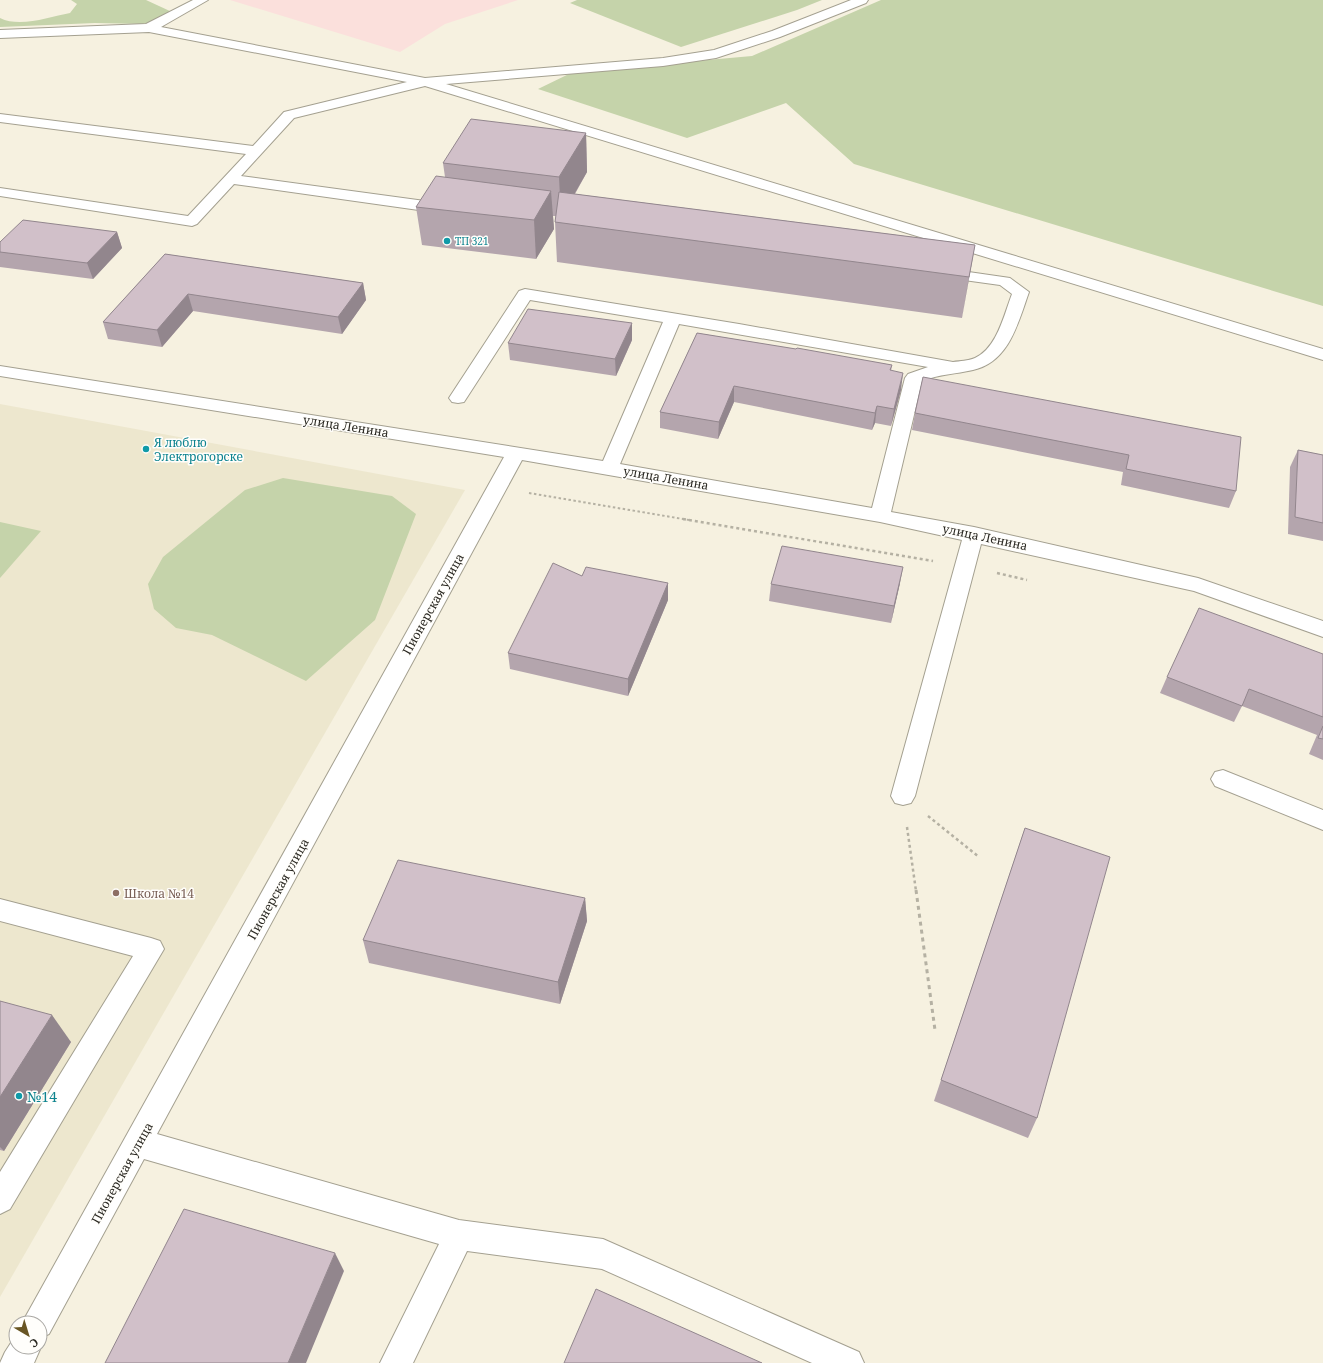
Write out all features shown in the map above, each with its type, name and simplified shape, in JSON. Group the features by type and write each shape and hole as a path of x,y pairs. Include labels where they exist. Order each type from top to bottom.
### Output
{"street":[{"path":"149,28 202,0"},
{"path":"0,192 192,221 258,152 289,115 425,82 664,62 716,54 776,34 862,0"},
{"path":"0,34 149,28 425,82 1323,355"},
{"path":"0,118 258,152"},
{"path":"232,179 461,211"},
{"path":"880,516 914,378 938,369 973,365 984,359 998,348 1021,292 1004,281 925,271"},
{"path":"458,398 525,294 674,319 739,328 956,367"},
{"path":"608,468 674,319"},
{"name":"улица Ленина","path":"0,371 608,468 974,534 1198,585 1323,629"},
{"name":"Пионерская улица","path":"42,1315 516,454"},
{"path":"903,796 974,534"},
{"path":"1223,779 1323,820"},
{"path":"0,910 151,949 0,1199"},
{"path":"138,1143 459,1235 603,1254 848,1363"},
{"path":"396,1363 459,1235"}],"path":[{"path":"497,488 965,567 1034,581"},
{"path":"903,796 979,857"},
{"path":"903,796 935,1030"}],"shaded area":[{"path":"230,0 518,0 445,24 400,52"},
{"name":"Школа №14","path":"0,404 465,490 0,1297"}],"green space":[{"path":"71,0 146,0 172,12 165,17 143,24 95,23 0,27 0,18 8,21 25,22 70,13 77,4"},
{"path":"577,0 822,0 797,10 681,47 570,3"},
{"path":"881,0 1323,0 1323,306 854,164 786,103 687,138 538,89 573,72 752,56"},
{"path":"283,478 392,496 416,514 375,620 306,681 212,635 176,628 154,609 148,584 163,557 245,490"},
{"path":"0,522 41,531 0,578"}],"building":[{"path":"471,119 586,133 559,177 443,163"},
{"path":"436,176 551,191 534,220 416,207"},
{"path":"559,192 975,245 969,277 555,222"},
{"path":"23,220 117,232 87,263 0,252 0,242"},
{"path":"165,254 363,283 338,317 188,294 157,330 103,322"},
{"path":"528,309 632,323 615,359 508,343"},
{"path":"697,333 797,348 892,365 890,370 903,373 894,409 877,406 875,413 734,386 719,422 660,412"},
{"path":"923,377 1241,437 1236,491 1126,469 1129,455 915,413"},
{"path":"1298,450 1323,455 1323,523 1295,517"},
{"path":"782,546 903,567 894,606 771,584"},
{"path":"553,563 582,576 586,567 668,583 628,679 508,653"},
{"path":"1199,608 1323,654 1323,717 1249,689 1242,706 1167,677"},
{"path":"1323,726 1323,739 1318,738"},
{"path":"1025,828 1110,857 1037,1118 941,1080"},
{"path":"398,860 585,898 558,982 363,940"},
{"path":"0,1001 52,1015 0,1097"},
{"path":"184,1209 335,1253 288,1363 105,1363"},
{"path":"596,1289 762,1363 564,1363"}],"place":[{"name":"ТП 321","path":"447,241"},
{"name":"Я люблю Электрогорске","path":"146,449"},
{"name":"Школа №14","path":"116,893"},
{"name":"№14","path":"19,1096"}]}
